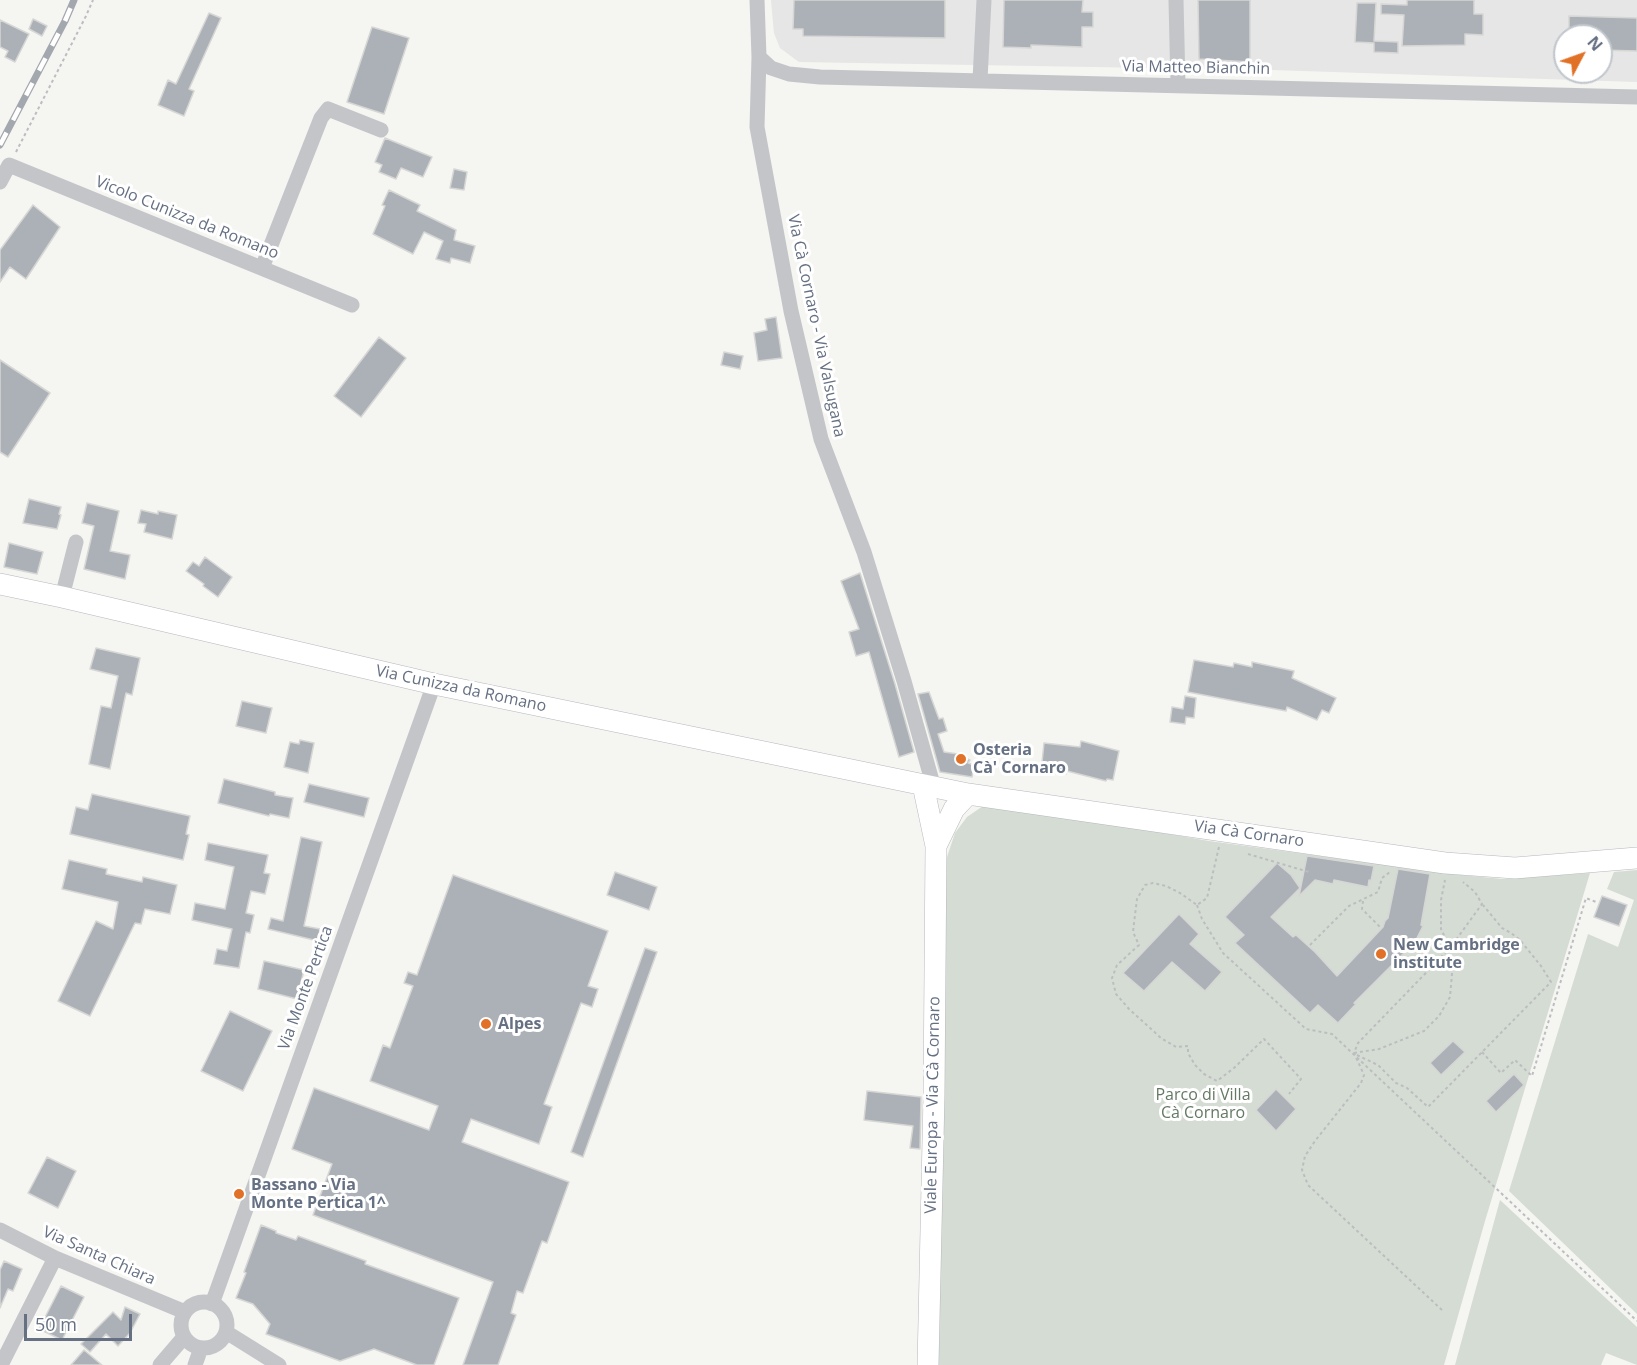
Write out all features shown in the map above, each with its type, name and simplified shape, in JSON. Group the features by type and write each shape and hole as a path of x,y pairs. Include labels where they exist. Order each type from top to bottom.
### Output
{"main road":[{"name":"Via Cunizza da Romano","path":"0,584 434,684 928,787"},
{"name":"Via Cà Cornaro","path":"928,787 1394,855 1458,872 1637,858"},
{"path":"928,787 947,806 950,816"},
{"path":"928,787 936,846"},
{"path":"936,846 950,816 958,803 968,794"},
{"name":"Viale Europa - Via Cà Cornaro","path":"928,1365 934,1095 936,846"}],"street":[{"name":"Via Cà Cornaro - Via Valsugana","path":"758,0 757,127 791,311 821,439 864,552 904,681 928,787"},
{"path":"980,80 984,0"},
{"path":"1176,0 1178,85"},
{"name":"Via Matteo Bianchin","path":"759,57 771,68 789,74 820,77 1637,97"},
{"path":"262,268 321,118 328,109 381,130"},
{"path":"0,183 9,165"},
{"name":"Vicolo Cunizza da Romano","path":"9,165 352,305"},
{"path":"62,597 76,542"},
{"name":"Via Monte Pertica","path":"212,1304 434,684"},
{"name":"Via Santa Chiara","path":"0,1230 55,1258 185,1312"},
{"path":"1,1365 55,1258"},
{"path":"197,1303 212,1304 218,1307 226,1319 226,1332 218,1343 208,1348 194,1346 184,1337 181,1326 185,1312 197,1303"},
{"path":"226,1332 279,1365"},
{"path":"160,1365 184,1337"},
{"path":"195,1365 201,1348"}],"path":[{"path":"9,165 93,0"},
{"path":"1197,905 1207,898 1219,845 1226,847"},
{"path":"1247,853 1309,872"},
{"path":"1310,945 1349,906 1378,892 1382,878 1390,873 1394,855"},
{"path":"1458,872 1463,883 1475,892 1502,928 1520,940 1551,982 1428,1107 1407,1088 1396,1083 1378,1065 1354,1053 1379,1049 1424,1031 1439,1016 1450,997 1452,974 1450,948 1441,929 1441,900 1445,879 1458,872"},
{"path":"1289,1094 1301,1079 1264,1039 1217,1081 1204,1074 1195,1065 1188,1053 1188,1046 1176,1047 1161,1038 1116,994 1112,978 1117,964 1139,945 1133,932 1137,899 1145,885 1153,883 1166,886 1197,905 1202,920 1223,953 1306,1029 1332,1034 1354,1053 1637,1321"},
{"path":"1482,1052 1501,1073 1515,1060 1532,1076 1586,898 1596,902"},
{"path":"1363,901 1362,909 1380,927"},
{"path":"1442,1310 1308,1185 1302,1170 1305,1156 1315,1141 1361,1083 1364,1075 1354,1053 1358,1043 1450,948 1482,904"}],"shaded area":[{"path":"771,0 1637,0 1637,82 1613,81 1613,24 1553,24 1553,79 1273,70 799,62 780,48 774,33"}],"green space":[{"name":"Parco di Villa Cà Cornaro","path":"983,806 1055,814 1209,841 1461,875 1503,879 1590,873 1444,1365 935,1365 944,866 955,833 967,817"},
{"path":"1637,870 1637,1314 1509,1191 1588,934 1618,947 1634,900 1607,889 1614,872"},
{"path":"1500,1200 1637,1327 1637,1365 1606,1353 1601,1365 1455,1365"}],"building":[{"path":"794,0 945,0 945,38 803,36 803,29 793,29"},
{"path":"1004,0 1083,0 1082,12 1093,12 1093,27 1082,27 1082,47 1031,45 1031,48 1003,47"},
{"path":"1198,0 1250,0 1250,62 1199,59"},
{"path":"1407,0 1474,0 1474,14 1483,14 1483,35 1465,34 1465,45 1402,46 1404,15 1381,14 1381,4 1407,5"},
{"path":"1357,3 1376,3 1374,41 1398,42 1398,53 1374,52 1374,43 1355,42"},
{"path":"209,13 221,18 189,89 194,91 184,116 158,105 168,80 176,84"},
{"path":"1569,16 1637,18 1637,51 1613,50 1613,24 1569,24"},
{"path":"33,19 47,26 42,36 29,29"},
{"path":"0,20 29,34 15,62 5,57 8,51 0,47"},
{"path":"372,27 409,38 384,114 347,102"},
{"path":"385,138 432,157 423,177 401,168 396,179 379,172 382,165 375,162"},
{"path":"454,169 467,172 464,190 450,188"},
{"path":"389,190 420,205 417,211 456,230 454,240 475,246 470,263 451,258 450,263 436,259 443,241 424,232 413,254 373,234"},
{"path":"33,205 60,227 26,279 10,267 0,282 0,250"},
{"path":"776,317 782,358 758,361 754,333 767,330 765,319"},
{"path":"379,337 406,358 361,417 334,396"},
{"path":"724,352 743,356 740,369 721,365"},
{"path":"0,360 50,393 8,457 0,452"},
{"path":"29,499 61,507 57,529 23,523"},
{"path":"87,503 119,511 110,551 130,555 125,579 84,569 94,526 82,523"},
{"path":"141,510 177,515 172,539 144,532 146,524 138,523"},
{"path":"9,543 43,552 37,574 4,567"},
{"path":"205,557 232,577 218,597 186,571 193,562 199,566"},
{"path":"860,573 914,752 899,757 869,652 856,656 849,632 859,629 841,581"},
{"path":"96,648 140,658 132,695 126,693 110,769 89,764 101,706 111,708 118,676 90,669"},
{"path":"1194,660 1233,667 1234,663 1252,667 1252,662 1294,671 1292,678 1336,698 1329,713 1322,710 1317,720 1287,707 1286,711 1188,692"},
{"path":"929,692 939,719 943,718 947,731 938,734 944,752 965,755 965,758 970,760 968,763 974,765 972,777 940,772 918,694"},
{"path":"1185,696 1196,698 1194,718 1186,717 1185,724 1170,722 1172,707 1183,709"},
{"path":"242,701 272,708 266,733 236,726"},
{"path":"300,740 314,743 308,773 284,767 290,742 299,744"},
{"path":"1081,741 1119,751 1113,780 1107,779 1106,781 1067,771 1066,774 1041,772 1044,743 1080,747"},
{"path":"224,779 275,792 275,795 293,798 289,818 270,814 269,816 218,803"},
{"path":"309,784 369,798 364,817 304,802"},
{"path":"92,794 190,816 186,834 189,835 183,860 70,834 76,807 88,810"},
{"path":"301,837 322,842 304,926 320,929 318,941 268,929 271,918 283,921"},
{"path":"208,843 268,855 264,873 270,874 265,894 251,891 246,913 254,915 250,933 246,932 239,968 214,964 217,949 227,951 232,929 192,920 195,903 225,909 234,867 205,860"},
{"path":"1307,856 1374,866 1371,881 1369,880 1368,887 1334,880 1333,884 1315,880 1299,896"},
{"path":"69,860 107,869 106,874 142,882 143,877 177,885 170,914 145,909 141,924 135,923 90,1016 58,1001 96,921 113,929 118,902 62,889"},
{"path":"1277,863 1291,875 1300,888 1271,917 1293,937 1296,935 1337,976 1383,927 1388,918 1398,869 1430,874 1421,925 1423,926 1416,940 1409,950 1354,1003 1356,1004 1338,1023 1318,1005 1310,1013 1235,943 1244,935 1225,917"},
{"path":"615,872 657,887 649,910 607,895"},
{"path":"453,875 608,931 588,986 598,989 592,1007 581,1003 544,1104 552,1107 539,1144 471,1119 462,1142 569,1182 547,1243 542,1241 523,1293 517,1291 511,1313 516,1315 498,1365 463,1365 493,1282 313,1215 332,1164 292,1149 314,1088 429,1130 438,1106 370,1081 383,1045 390,1048 413,986 404,983 408,972 417,975"},
{"path":"1602,896 1627,905 1619,926 1594,917"},
{"path":"1179,914 1199,934 1190,944 1222,972 1205,991 1172,962 1144,991 1123,973"},
{"path":"645,948 657,952 583,1157 571,1152"},
{"path":"264,961 304,970 297,999 258,989"},
{"path":"230,1011 272,1031 243,1091 201,1071"},
{"path":"1453,1041 1465,1052 1441,1075 1430,1063"},
{"path":"1514,1074 1524,1085 1496,1112 1486,1101"},
{"path":"1276,1089 1296,1109 1276,1131 1256,1110"},
{"path":"867,1091 921,1097 920,1149 910,1148 913,1126 864,1120"},
{"path":"47,1157 76,1171 58,1208 28,1193"},
{"path":"261,1225 296,1240 298,1236 366,1261 365,1264 459,1298 434,1365 417,1365 374,1349 340,1361 266,1334 270,1324 253,1304 236,1298"},
{"path":"4,1261 22,1269 13,1291 8,1289 0,1308 0,1270"},
{"path":"61,1286 84,1297 62,1340 39,1329"},
{"path":"125,1307 140,1314 130,1333 118,1346 106,1334 90,1352 81,1344 113,1312 121,1320"},
{"path":"84,1350 102,1365 71,1365"}],"railway":[{"path":"0,145 74,0"}],"place":[{"name":"Osteria Cà' Cornaro","path":"961,759"},
{"name":"New Cambridge institute","path":"1381,954"},
{"name":"Alpes","path":"486,1024"},
{"name":"Bassano - Via Monte Pertica 1^","path":"239,1194"}]}
